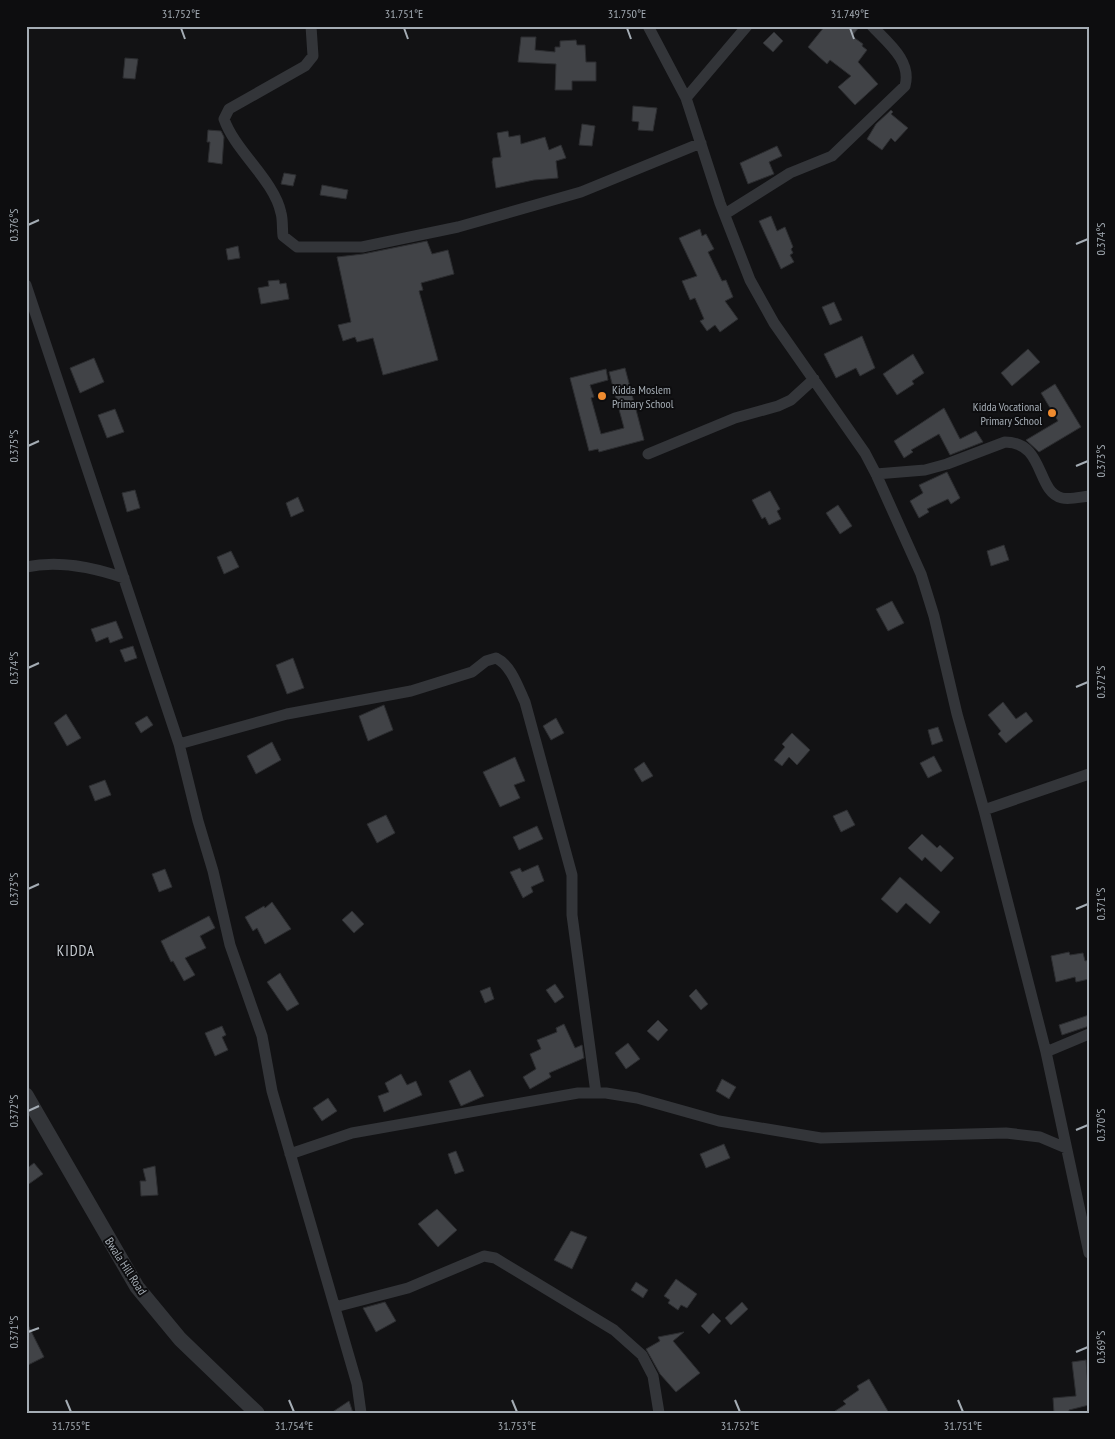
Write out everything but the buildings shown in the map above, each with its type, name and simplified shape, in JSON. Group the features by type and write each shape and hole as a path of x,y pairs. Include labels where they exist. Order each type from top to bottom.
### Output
{"street":[{"path":"311,26 313,56 305,66 230,109 224,119 229,134 260,174 281,212 283,236 297,247 362,248 458,227 581,192 702,143"},
{"path":"648,26 686,98 725,214 750,280 774,323 814,379 876,474 921,574 1046,1052 1066,1148 1084,1209 1089,1253"},
{"path":"686,98 747,26"},
{"path":"725,214 790,173 832,156 905,86 908,76 903,62 897,52 872,26"},
{"path":"26,285 179,744 198,821 213,871 230,945 262,1036 272,1091 335,1307 356,1384 361,1413"},
{"path":"648,454 735,418 778,406 791,400 814,379"},
{"path":"876,474 925,470 947,464 1005,442 1014,442 1029,451 1054,494 1062,498 1089,496"},
{"path":"26,567 42,564 79,566 124,578"},
{"path":"179,744 287,714 411,691 472,672 486,661 496,658 502,661 515,680 525,702 572,875 572,916 596,1093"},
{"path":"984,810 1089,774"},
{"path":"1046,1052 1089,1034"},
{"path":"290,1154 352,1133 578,1093 596,1093 637,1098 719,1121 821,1138 913,1138 1006,1133 1040,1137 1066,1148"},
{"name":"Bwala Hill Road","path":"26,1095 137,1287 180,1339 257,1413"},
{"path":"335,1307 408,1288 484,1256 495,1258 614,1330 642,1354 653,1376 659,1413"}],"place":[{"name":"Kidda Moslem Primary School","path":"602,396"},
{"name":"Kidda Vocational Primary School","path":"1052,413"}],"district":[{"name":"KIDDA","path":"76,950"}]}
